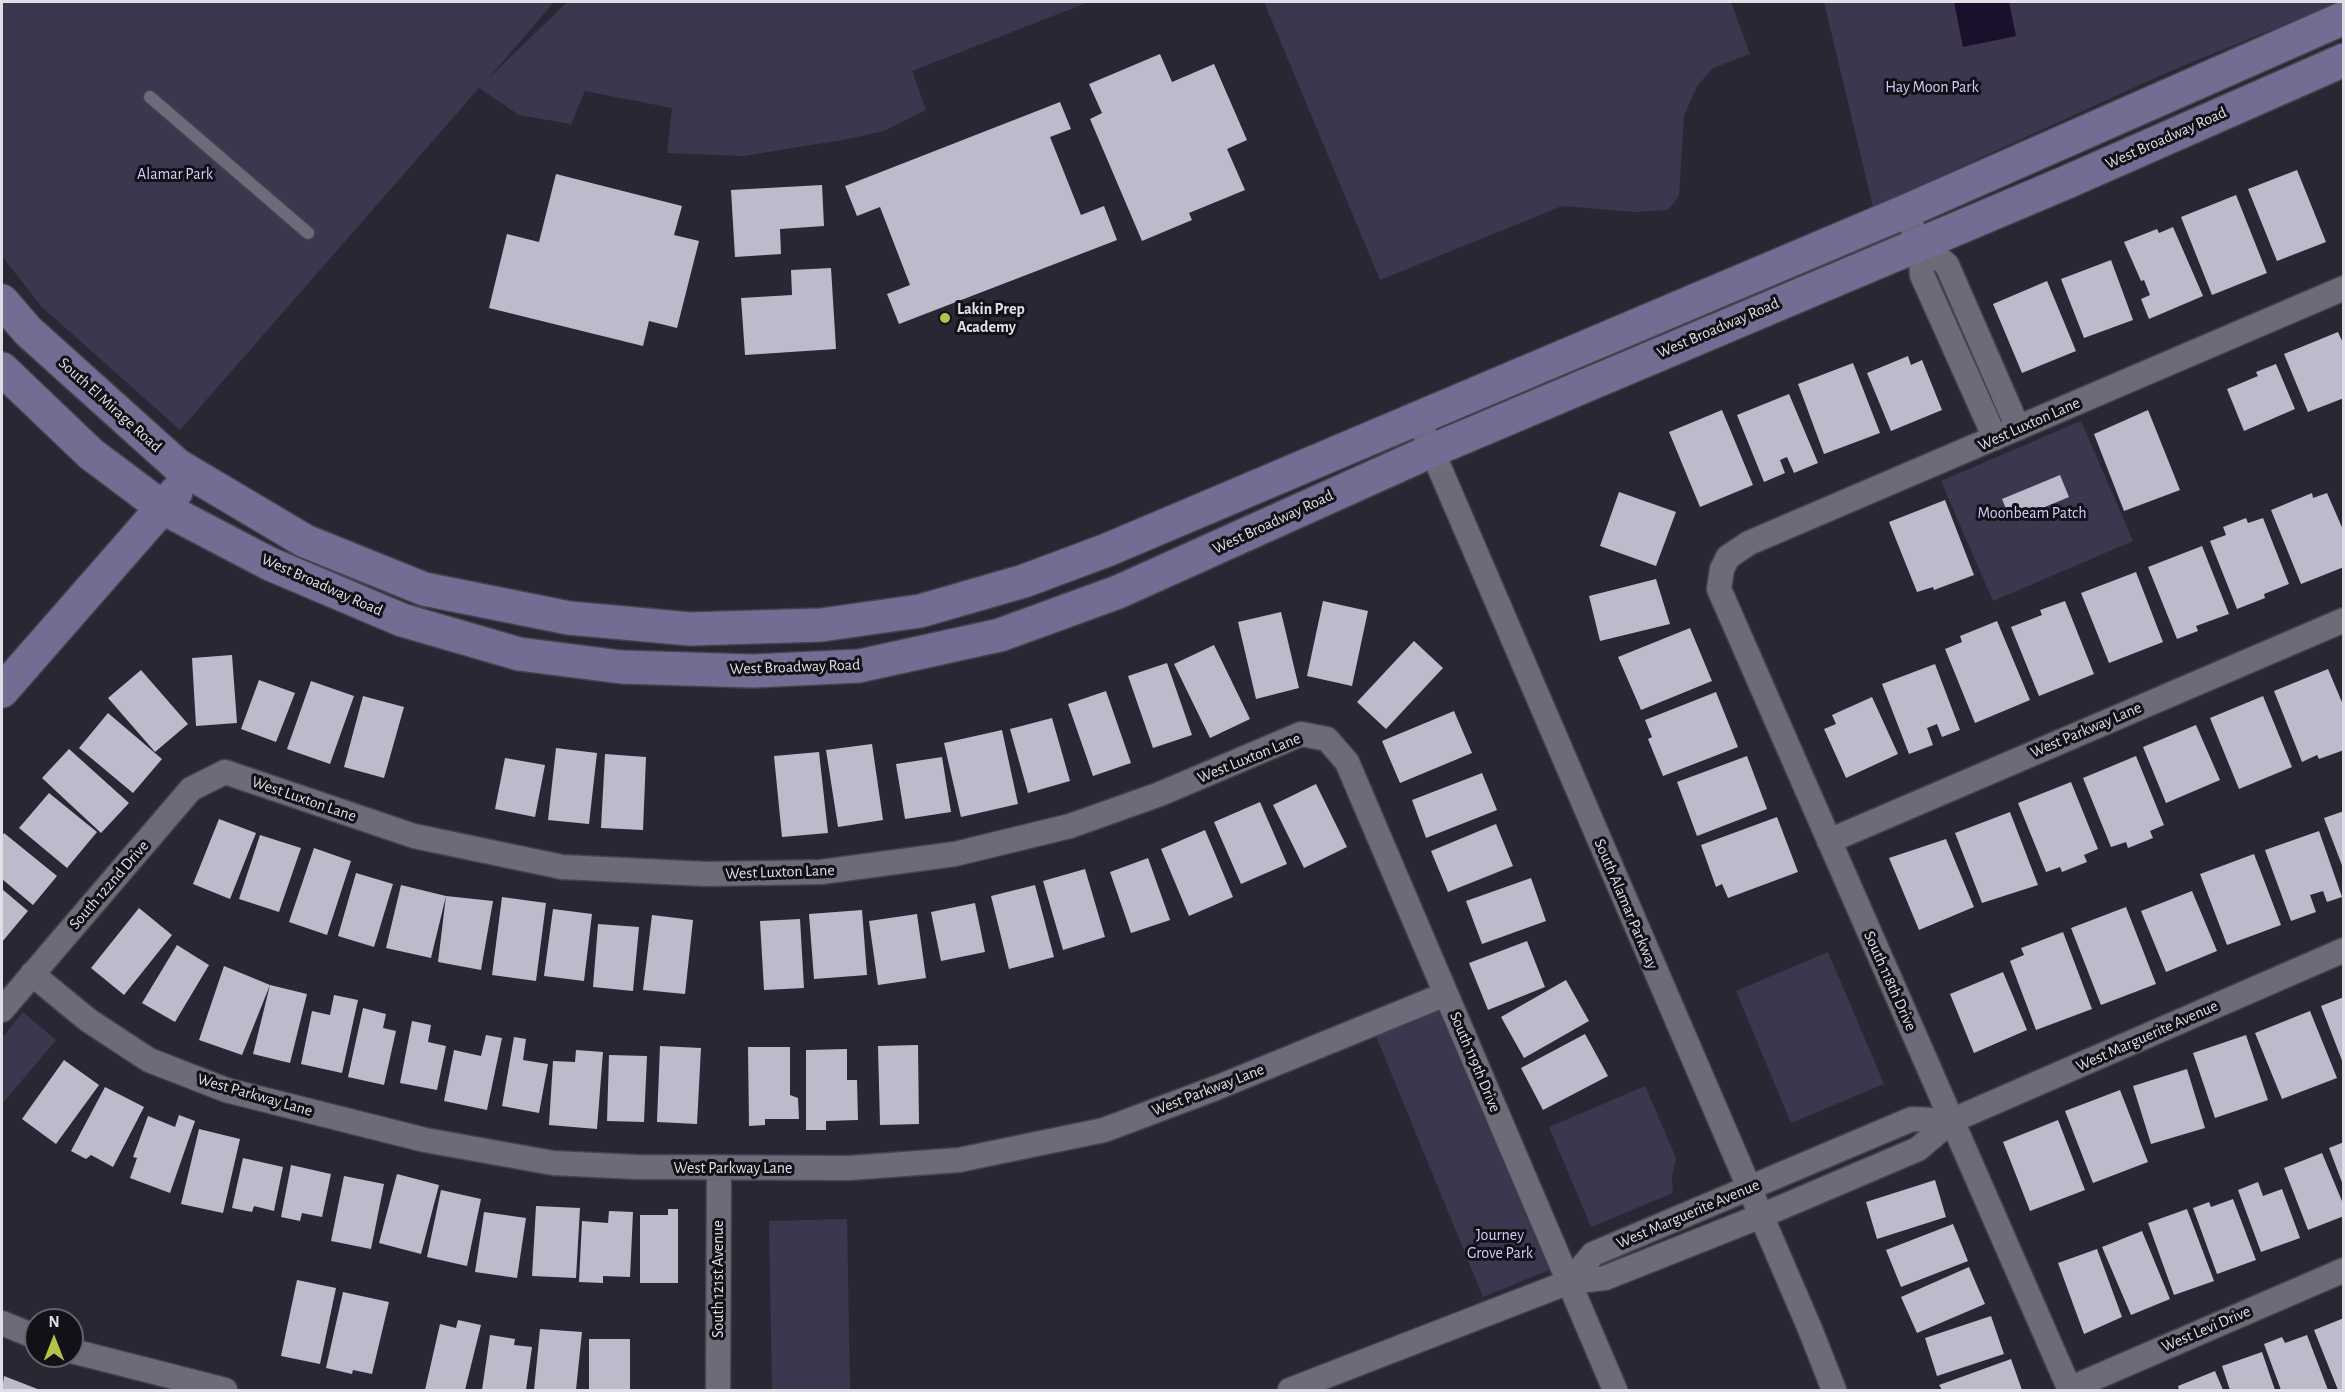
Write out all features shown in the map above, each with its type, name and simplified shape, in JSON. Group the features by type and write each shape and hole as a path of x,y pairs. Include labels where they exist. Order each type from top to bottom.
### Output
{"main road":[{"name":"West Broadway Road","path":"191,474 304,541 424,588 569,618 690,629 821,625 920,611 1024,581 1266,484 1904,212 2343,18"},
{"name":"West Broadway Road","path":"163,508 270,564 402,620 519,654 621,667 776,670 859,666 1000,635 1118,592 1431,451 1920,242 2067,182 2343,60"},
{"name":"South El Mirage Road","path":"2,301 28,331 177,465 191,474"},
{"path":"2,369 90,454 163,508"},
{"path":"2,691 191,474"}],"street":[{"path":"1904,212 1920,242 1947,265 2018,428"},
{"path":"1920,242 1922,275 1995,438"},
{"name":"West Luxton Lane","path":"1722,569 1728,557 1749,543 2343,288"},
{"name":"South Alamar Parkway","path":"1418,418 1834,1390"},
{"name":"South 118th Drive","path":"1722,569 1719,588 2070,1390"},
{"name":"West Parkway Lane","path":"1829,841 2343,620"},
{"name":"West Luxton Lane","path":"225,772 414,836 562,867 706,874 821,872 956,854 1070,825 1160,794 1301,734 1327,739"},
{"name":"South 119th Drive","path":"1327,739 1347,762 1615,1390"},
{"name":"South 122nd Drive","path":"2,1010 191,789 225,772"},
{"name":"West Marguerite Avenue","path":"1290,1390 1569,1282 1605,1278 1761,1216 1918,1149 1952,1121 2343,950"},
{"name":"West Parkway Lane","path":"32,974 87,1020 149,1060 226,1090 424,1140 553,1163 719,1168 849,1168 959,1160 1104,1130 1216,1088 1446,994"},
{"name":"West Marguerite Avenue","path":"1569,1282 1593,1254 1912,1119 1952,1121"},
{"name":"South 121st Avenue","path":"718,1390 719,1168"},
{"name":"West Levi Drive","path":"2070,1390 2343,1269"},
{"path":"2,1323 24,1332"},
{"path":"84,1354 225,1390"}],"lane":[{"path":"150,97 308,233"}],"green space":[{"name":"Alamar Park","path":"2,2 554,2 487,80 567,2 1089,2 912,71 926,110 884,131 743,156 667,153 672,108 585,91 571,124 519,115 479,88 180,430 41,306 2,256"},
{"path":"1264,2 1731,2 1750,54 1713,68 1697,86 1684,116 1679,196 1668,210 1635,212 1562,206 1380,280"},
{"name":"Hay Moon Park","path":"1824,2 2339,2 2166,73 1873,207"},
{"name":"Moonbeam Patch","path":"2081,421 2133,541 1993,601 1941,481"},
{"path":"1828,952 1884,1084 1791,1123 1736,991"},
{"name":"Journey Grove Park","path":"1438,1010 1549,1270 1483,1297 1376,1036"},
{"path":"23,1012 56,1040 2,1104 2,1038"},
{"path":"1645,1086 1676,1158 1672,1177 1673,1193 1591,1227 1549,1127"},
{"path":"847,1219 850,1390 772,1390 769,1221"}],"shaded area":[{"path":"1954,2 2009,2 2016,36 1963,47"}],"building":[{"path":"1160,54 1172,82 1214,64 1247,140 1227,149 1245,190 1189,213 1192,220 1142,241 1090,119 1102,113 1089,84"},
{"path":"1060,102 1071,129 1050,137 1081,215 1104,206 1117,240 899,324 887,294 910,285 880,207 857,216 845,186"},
{"path":"2297,170 2326,242 2277,261 2248,189"},
{"path":"556,174 682,206 674,235 699,241 677,328 649,321 643,346 489,308 507,234 539,242"},
{"path":"822,185 824,226 780,229 781,254 735,257 731,190"},
{"path":"2236,195 2267,273 2212,295 2181,217"},
{"path":"2173,227 2203,296 2149,319 2141,299 2150,295 2144,280 2141,281 2124,242 2157,229 2159,233"},
{"path":"2111,260 2133,320 2084,338 2061,279"},
{"path":"831,268 836,349 745,355 741,298 792,295 791,270"},
{"path":"2047,281 2076,351 2022,373 1993,304"},
{"path":"2338,332 2344,345 2344,398 2308,412 2284,354"},
{"path":"1908,356 1911,365 1922,360 1942,410 1891,431 1867,373"},
{"path":"1853,363 1880,433 1824,454 1798,384"},
{"path":"2276,364 2295,409 2244,431 2227,389 2258,376 2256,372"},
{"path":"1789,394 1818,463 1794,473 1787,457 1780,460 1785,473 1764,482 1737,415"},
{"path":"1722,410 1753,485 1700,507 1669,432"},
{"path":"2148,410 2180,490 2124,511 2094,434"},
{"path":"2060,475 2069,497 2011,521 2002,499"},
{"path":"1619,492 1676,512 1656,566 1600,546"},
{"path":"2312,493 2313,498 2327,493 2344,532 2344,567 2301,584 2271,510"},
{"path":"1945,500 1974,575 1934,590 1933,587 1917,592 1889,522"},
{"path":"2246,518 2248,523 2263,518 2289,584 2264,594 2265,598 2237,609 2210,541 2226,535 2223,527"},
{"path":"2202,546 2229,614 2196,626 2198,631 2177,639 2148,567"},
{"path":"2136,572 2163,642 2109,663 2081,593"},
{"path":"1656,579 1670,624 1600,641 1589,596"},
{"path":"1323,601 1368,611 1352,686 1307,676"},
{"path":"2065,601 2094,674 2039,696 2011,627 2042,615 2040,610"},
{"path":"1281,612 1299,688 1256,699 1238,622"},
{"path":"1997,621 2030,700 1975,723 1945,649 1962,642 1960,636"},
{"path":"1690,628 1712,681 1641,710 1618,657"},
{"path":"1414,641 1443,668 1386,729 1357,702"},
{"path":"1214,645 1250,719 1210,738 1174,664"},
{"path":"232,655 237,723 196,726 192,658"},
{"path":"1167,663 1192,735 1153,748 1128,676"},
{"path":"1935,664 1960,730 1942,737 1937,724 1927,728 1933,745 1909,754 1882,684"},
{"path":"2328,669 2344,707 2344,750 2319,759 2317,755 2302,762 2274,691"},
{"path":"141,670 188,724 155,752 108,698"},
{"path":"259,680 295,693 276,742 241,729"},
{"path":"311,681 354,696 330,764 287,749"},
{"path":"1106,691 1131,763 1093,776 1068,704"},
{"path":"1716,692 1738,747 1663,776 1648,739 1652,737 1645,720"},
{"path":"363,696 404,707 384,778 344,767"},
{"path":"2263,696 2292,767 2239,789 2210,718"},
{"path":"1872,697 1898,754 1846,778 1824,729 1836,724 1832,715"},
{"path":"1454,711 1472,753 1400,783 1382,741"},
{"path":"108,713 162,759 133,793 79,748"},
{"path":"1052,718 1070,781 1028,793 1010,729"},
{"path":"2196,725 2220,780 2166,803 2143,747"},
{"path":"1002,730 1018,804 961,817 944,743"},
{"path":"872,744 883,820 838,827 826,750"},
{"path":"556,748 597,753 589,824 548,820"},
{"path":"69,749 129,803 101,833 42,778"},
{"path":"819,752 828,833 782,837 774,756"},
{"path":"605,754 646,757 643,830 601,828"},
{"path":"1747,756 1767,809 1697,836 1677,782"},
{"path":"2136,756 2164,825 2150,831 2153,838 2128,848 2126,842 2111,847 2083,778"},
{"path":"942,757 951,812 905,819 896,764"},
{"path":"505,758 545,765 535,817 495,809"},
{"path":"1482,773 1497,810 1426,838 1412,800"},
{"path":"2071,782 2098,849 2084,855 2087,862 2062,872 2060,867 2046,872 2018,803"},
{"path":"1316,784 1347,847 1304,868 1273,805"},
{"path":"49,793 97,832 67,868 19,828"},
{"path":"1260,802 1287,864 1241,884 1214,822"},
{"path":"2344,811 2344,868 2343,868 2324,818"},
{"path":"2010,812 2038,885 1982,903 1955,833"},
{"path":"1777,817 1798,872 1728,898 1722,884 1716,887 1701,845"},
{"path":"219,819 256,833 230,899 193,884"},
{"path":"1496,824 1513,866 1448,892 1431,851"},
{"path":"1205,830 1233,897 1189,916 1161,849"},
{"path":"2319,831 2342,897 2327,902 2323,891 2310,895 2316,912 2291,921 2265,850"},
{"path":"4,833 57,876 33,905 2,879 2,837"},
{"path":"260,835 301,848 279,912 239,899"},
{"path":"1946,839 1974,907 1919,930 1889,858"},
{"path":"314,848 351,861 327,935 289,922"},
{"path":"2254,854 2281,925 2227,945 2200,874"},
{"path":"1148,858 1170,920 1131,933 1110,872"},
{"path":"1085,869 1105,937 1063,950 1043,881"},
{"path":"356,873 393,884 374,947 338,936"},
{"path":"1531,878 1546,921 1482,944 1466,901"},
{"path":"401,885 446,896 431,958 386,948"},
{"path":"1035,885 1054,957 1009,969 991,896"},
{"path":"2,889 28,911 2,942"},
{"path":"2192,891 2217,951 2166,972 2141,911"},
{"path":"446,896 493,901 481,970 438,962"},
{"path":"502,897 546,903 536,981 492,975"},
{"path":"975,903 985,952 941,961 931,912"},
{"path":"2126,907 2156,984 2101,1005 2071,928"},
{"path":"139,908 172,935 124,995 91,968"},
{"path":"553,909 592,914 584,981 544,976"},
{"path":"862,910 867,975 814,979 809,914"},
{"path":"917,914 926,978 878,985 869,921"},
{"path":"652,915 693,920 685,994 643,990"},
{"path":"800,919 804,988 764,990 760,921"},
{"path":"598,924 639,927 633,991 593,987"},
{"path":"2063,932 2092,1009 2036,1030 2010,961 2024,955 2021,948"},
{"path":"1527,941 1545,987 1488,1010 1469,963"},
{"path":"177,945 209,965 175,1022 142,1003"},
{"path":"224,966 270,985 242,1055 199,1040"},
{"path":"2003,972 2027,1030 1974,1053 1950,994"},
{"path":"1566,980 1589,1021 1524,1058 1501,1017"},
{"path":"270,985 307,994 290,1063 253,1054"},
{"path":"334,995 358,1000 342,1073 301,1064 312,1011 330,1015"},
{"path":"2344,997 2344,1063 2343,1063 2321,1006"},
{"path":"363,1008 386,1014 383,1028 396,1031 384,1085 348,1077"},
{"path":"2310,1011 2337,1078 2282,1099 2255,1033"},
{"path":"412,1021 431,1025 428,1042 446,1046 437,1090 400,1083"},
{"path":"1585,1034 1608,1076 1543,1110 1521,1068"},
{"path":"486,1035 502,1038 487,1110 444,1101 454,1050 481,1056"},
{"path":"2246,1035 2268,1100 2215,1118 2193,1053"},
{"path":"514,1037 526,1039 523,1060 548,1064 539,1113 502,1106"},
{"path":"918,1045 919,1124 880,1125 878,1046"},
{"path":"660,1046 701,1048 697,1124 657,1122"},
{"path":"748,1047 790,1047 790,1095 798,1098 799,1119 765,1119 765,1125 749,1126"},
{"path":"847,1049 847,1080 857,1080 858,1120 826,1121 826,1130 806,1130 806,1050"},
{"path":"576,1050 603,1052 597,1129 549,1125 553,1061 575,1062"},
{"path":"609,1055 647,1056 644,1122 607,1121"},
{"path":"64,1060 99,1085 56,1144 22,1119"},
{"path":"2187,1069 2205,1128 2151,1144 2133,1086"},
{"path":"105,1087 144,1107 113,1167 91,1155 86,1159 71,1151"},
{"path":"2120,1090 2148,1162 2093,1183 2065,1111"},
{"path":"179,1115 195,1121 170,1193 130,1178 137,1158 133,1157 148,1116 175,1127"},
{"path":"2058,1120 2085,1190 2030,1211 2003,1142"},
{"path":"199,1129 240,1139 223,1213 181,1204"},
{"path":"2344,1142 2344,1185 2343,1185 2329,1148"},
{"path":"2322,1153 2344,1206 2344,1216 2308,1230 2284,1168"},
{"path":"243,1158 283,1167 274,1211 254,1206 252,1212 232,1208"},
{"path":"291,1165 331,1174 322,1217 302,1213 300,1221 281,1217"},
{"path":"397,1174 439,1185 421,1254 379,1243"},
{"path":"344,1176 384,1184 371,1249 331,1241"},
{"path":"1935,1180 1946,1217 1877,1239 1866,1202"},
{"path":"2258,1182 2263,1196 2282,1189 2300,1238 2261,1252 2238,1190"},
{"path":"441,1190 481,1199 467,1266 427,1257"},
{"path":"2233,1199 2256,1260 2217,1274 2193,1208 2209,1202 2211,1207"},
{"path":"536,1206 580,1208 576,1278 532,1276"},
{"path":"668,1209 678,1209 678,1283 640,1283 640,1215 668,1215"},
{"path":"2187,1209 2214,1281 2174,1295 2148,1223"},
{"path":"609,1211 633,1212 630,1277 603,1276 603,1283 579,1282 582,1221 608,1223"},
{"path":"484,1212 526,1218 517,1278 475,1272"},
{"path":"1953,1224 1968,1261 1901,1287 1886,1250"},
{"path":"2142,1231 2170,1299 2131,1315 2102,1247"},
{"path":"2097,1249 2122,1317 2084,1334 2058,1263"},
{"path":"1969,1267 1985,1304 1917,1333 1901,1297"},
{"path":"297,1280 336,1288 320,1364 281,1356"},
{"path":"343,1292 389,1302 372,1374 353,1370 352,1374 326,1368"},
{"path":"1991,1316 2004,1354 1937,1376 1925,1338"},
{"path":"2344,1318 2344,1390 2338,1390 2314,1330"},
{"path":"458,1320 481,1325 465,1390 425,1390 440,1324 456,1328"},
{"path":"540,1329 582,1332 576,1390 534,1390"},
{"path":"490,1335 515,1339 514,1345 532,1347 526,1390 482,1390"},
{"path":"2307,1335 2328,1390 2281,1390 2264,1344 2282,1337 2285,1343"},
{"path":"589,1339 630,1339 630,1390 589,1390"},
{"path":"2262,1352 2275,1390 2230,1390 2222,1366"},
{"path":"2011,1359 2022,1390 1942,1390 1939,1385"},
{"path":"2215,1371 2223,1390 2179,1390 2178,1386"},
{"path":"4,1376 40,1390 2,1390"}],"place":[{"name":"Lakin Prep Academy","path":"945,318"}]}
